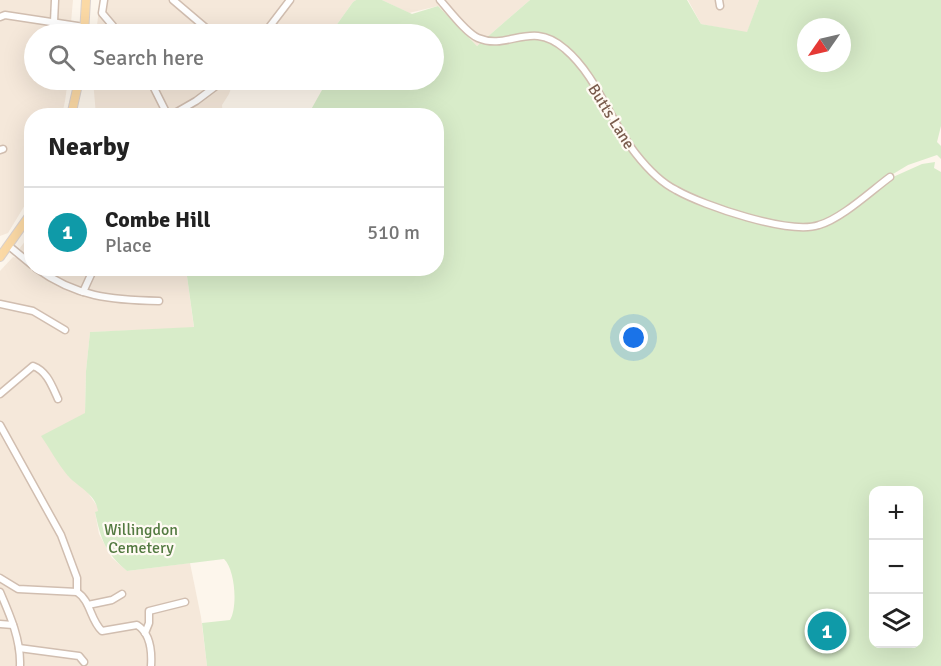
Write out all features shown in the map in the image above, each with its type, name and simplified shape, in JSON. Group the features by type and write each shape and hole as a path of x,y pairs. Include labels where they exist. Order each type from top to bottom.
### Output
{"main road":[{"path":"84,24 86,0"},
{"path":"73,108 77,90"},
{"path":"0,256 24,224"}],"street":[{"path":"54,22 55,0"},
{"path":"105,0 102,13 111,24"},
{"path":"173,0 201,24"},
{"path":"272,24 290,0"},
{"name":"Butts Lane","path":"440,0 477,38 493,42 538,34 553,40 564,48 576,60 619,132 647,168 676,190 700,201 783,227 805,228 830,221 890,177"},
{"path":"0,17 5,15 61,24"},
{"path":"155,90 165,108"},
{"path":"183,108 211,90"},
{"path":"9,246 24,260"},
{"path":"48,276 97,297 159,301"},
{"path":"83,292 90,276"},
{"path":"0,304 33,311 65,330"},
{"path":"0,394 33,366 44,373 58,399"},
{"path":"0,426 61,535 77,578 77,592"},
{"path":"0,578 18,589 77,592 84,596 102,631 137,625 145,633 151,648 151,666"},
{"path":"11,585 1,593 19,648 20,666"},
{"path":"88,605 112,600 122,594"},
{"path":"145,633 149,623 149,611 185,602"},
{"path":"0,624 13,625"},
{"path":"19,648 82,656"}],"shaded area":[{"path":"0,0 73,0 71,24 24,24 24,90 67,90 64,108 24,108 24,207 8,233 0,236"},
{"path":"100,0 356,0 337,24 97,24"},
{"path":"382,0 530,0 477,46 438,6 409,13"},
{"path":"688,0 759,0 747,33 701,24"},
{"path":"94,90 230,90 222,108 95,108"},
{"path":"24,243 24,276 187,276 194,328 90,332 85,413 68,476 86,490 97,506 170,502 95,512 99,534 112,558 127,571 190,563 201,617 207,666 0,666 0,271 13,257 17,258 21,251 20,248"}],"green space":[{"name":"Willingdon Cemetery","path":"356,0 382,0 412,14 438,6 477,46 530,0 687,0 701,24 747,32 759,0 941,0 941,126 937,142 941,146 941,159 937,155 908,165 893,174 893,177 922,164 935,162 934,168 941,172 941,666 207,666 202,623 230,620 234,606 233,579 224,559 127,571 114,558 102,538 95,512 98,511 97,505 86,491 68,476 41,436 85,413 90,332 194,327 187,276 444,276 444,108 312,108 322,90 444,90 444,24 337,24"}],"place":[{"name":"Combe Hill","path":"827,631"}]}
